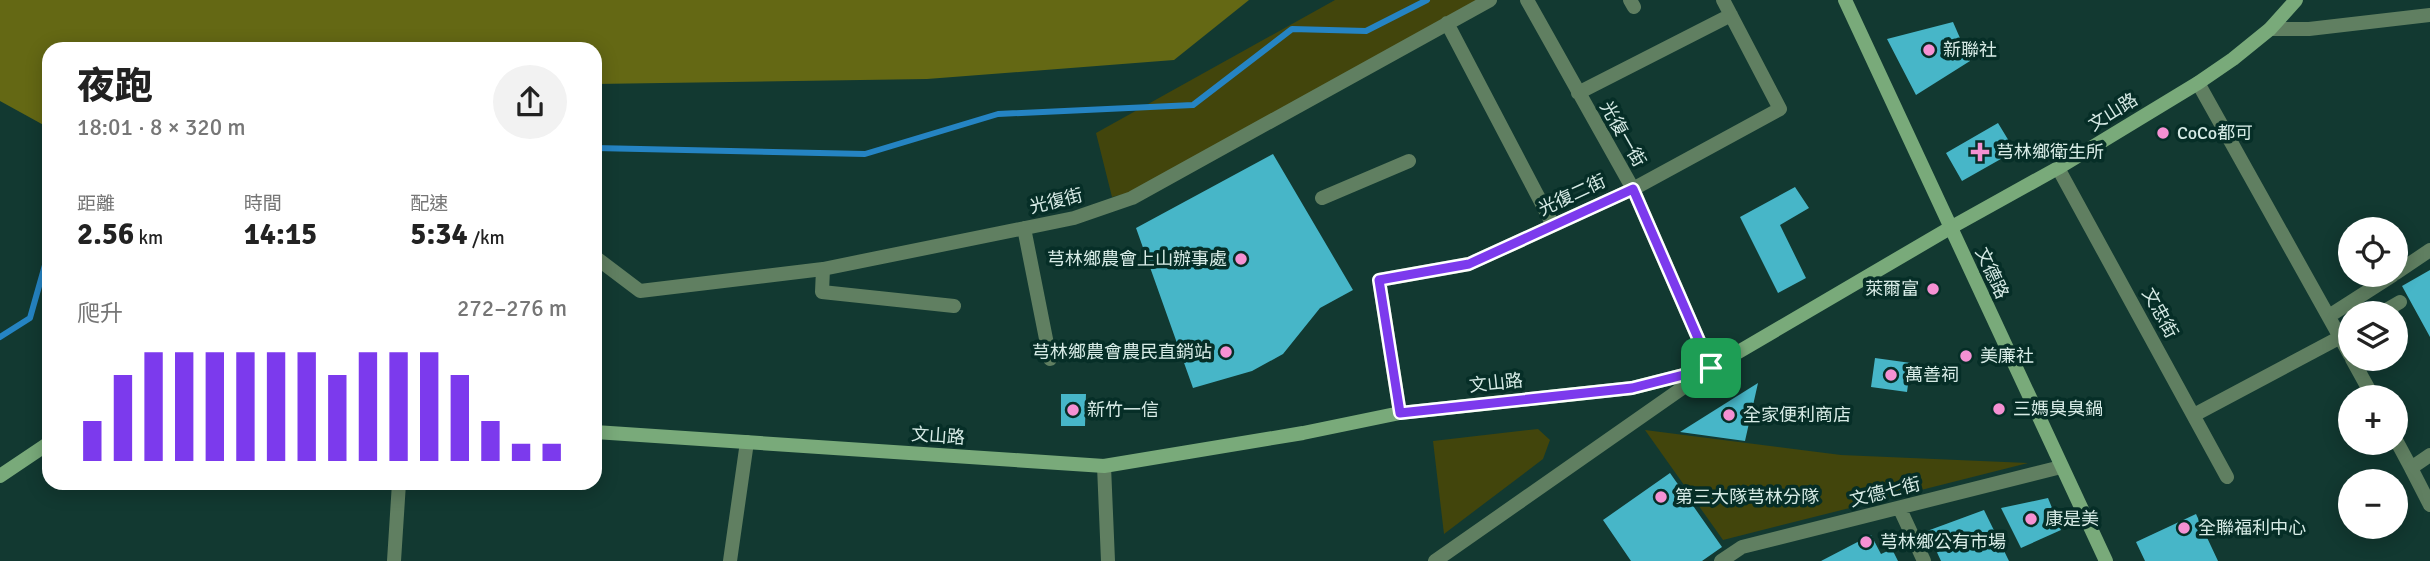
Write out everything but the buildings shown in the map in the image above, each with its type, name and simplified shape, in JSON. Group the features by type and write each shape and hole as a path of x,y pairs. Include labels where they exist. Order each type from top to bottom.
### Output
{"main road":[{"name":"文德路","path":"1845,0 2106,561"},
{"name":"文山路","path":"602,432 1104,466 1303,433 1400,413 1632,388 1711,368 1950,228 2058,169 2198,83 2270,29 2296,0"},
{"path":"0,477 42,448"}],"street":[{"name":"光復街","path":"602,262 640,291 823,269 1074,218 1132,198 1490,0"},
{"name":"光復一街","path":"1527,0 1633,189 1711,368"},
{"name":"光復二街","path":"1400,413 1379,280 1469,264 1633,189 1780,109 1723,0"},
{"path":"1578,93 1731,15"},
{"path":"2270,29 2309,29 2430,15"},
{"path":"1447,23 1553,225"},
{"path":"2198,83 2329,316 2338,327"},
{"path":"1322,198 1409,161"},
{"name":"文忠街","path":"2058,169 2227,477"},
{"path":"1024,228 1050,359"},
{"path":"2408,265 2430,250"},
{"path":"823,269 822,292 954,306"},
{"path":"2329,316 2374,287"},
{"path":"2194,415 2338,339"},
{"path":"1435,561 1711,368"},
{"path":"730,561 747,442"},
{"path":"2404,455 2430,505"},
{"path":"2411,468 2430,455"},
{"path":"1104,466 1108,561"},
{"name":"文德七街","path":"1721,561 1742,547 2061,467"},
{"path":"394,561 399,490"},
{"path":"1900,509 1924,561"},
{"path":"1742,547 1748,561"}],"shaded area":[{"path":"0,0 1249,0 1174,60 927,79 602,84 602,42 42,42 42,124 0,101"},
{"path":"1335,0 1482,0 1137,191 1112,197 1096,133"},
{"path":"1538,429 1550,440 1543,459 1444,534 1433,441"},
{"path":"1645,430 1841,455 2028,463 1723,540"}],"waterway":[{"path":"602,148 865,154 998,114 1193,105 1292,29 1366,31 1427,0"},
{"path":"0,337 30,318 42,276"}],"place":[{"name":"新聯社","path":"1929,50"},
{"name":"CoCo都可","path":"2163,133"},
{"name":"芎林鄉衛生所","path":"1980,152"},
{"name":"芎林鄉農會上山辦事處","path":"1241,259"},
{"name":"萊爾富","path":"1933,289"},
{"name":"芎林鄉農會農民直銷站","path":"1226,352"},
{"name":"美廉社","path":"1966,356"},
{"name":"萬善祠","path":"1891,375"},
{"name":"三媽臭臭鍋","path":"1999,409"},
{"name":"新竹一信","path":"1073,410"},
{"name":"全家便利商店","path":"1729,415"},
{"name":"第三大隊芎林分隊","path":"1661,497"},
{"name":"康是美","path":"2031,519"},
{"name":"全聯福利中心","path":"2184,528"},
{"name":"芎林鄉公有市場","path":"1866,542"}],"route":[{"path":"1633,189 1711,368 1632,388 1400,413 1379,280 1469,264 1633,189"}]}
